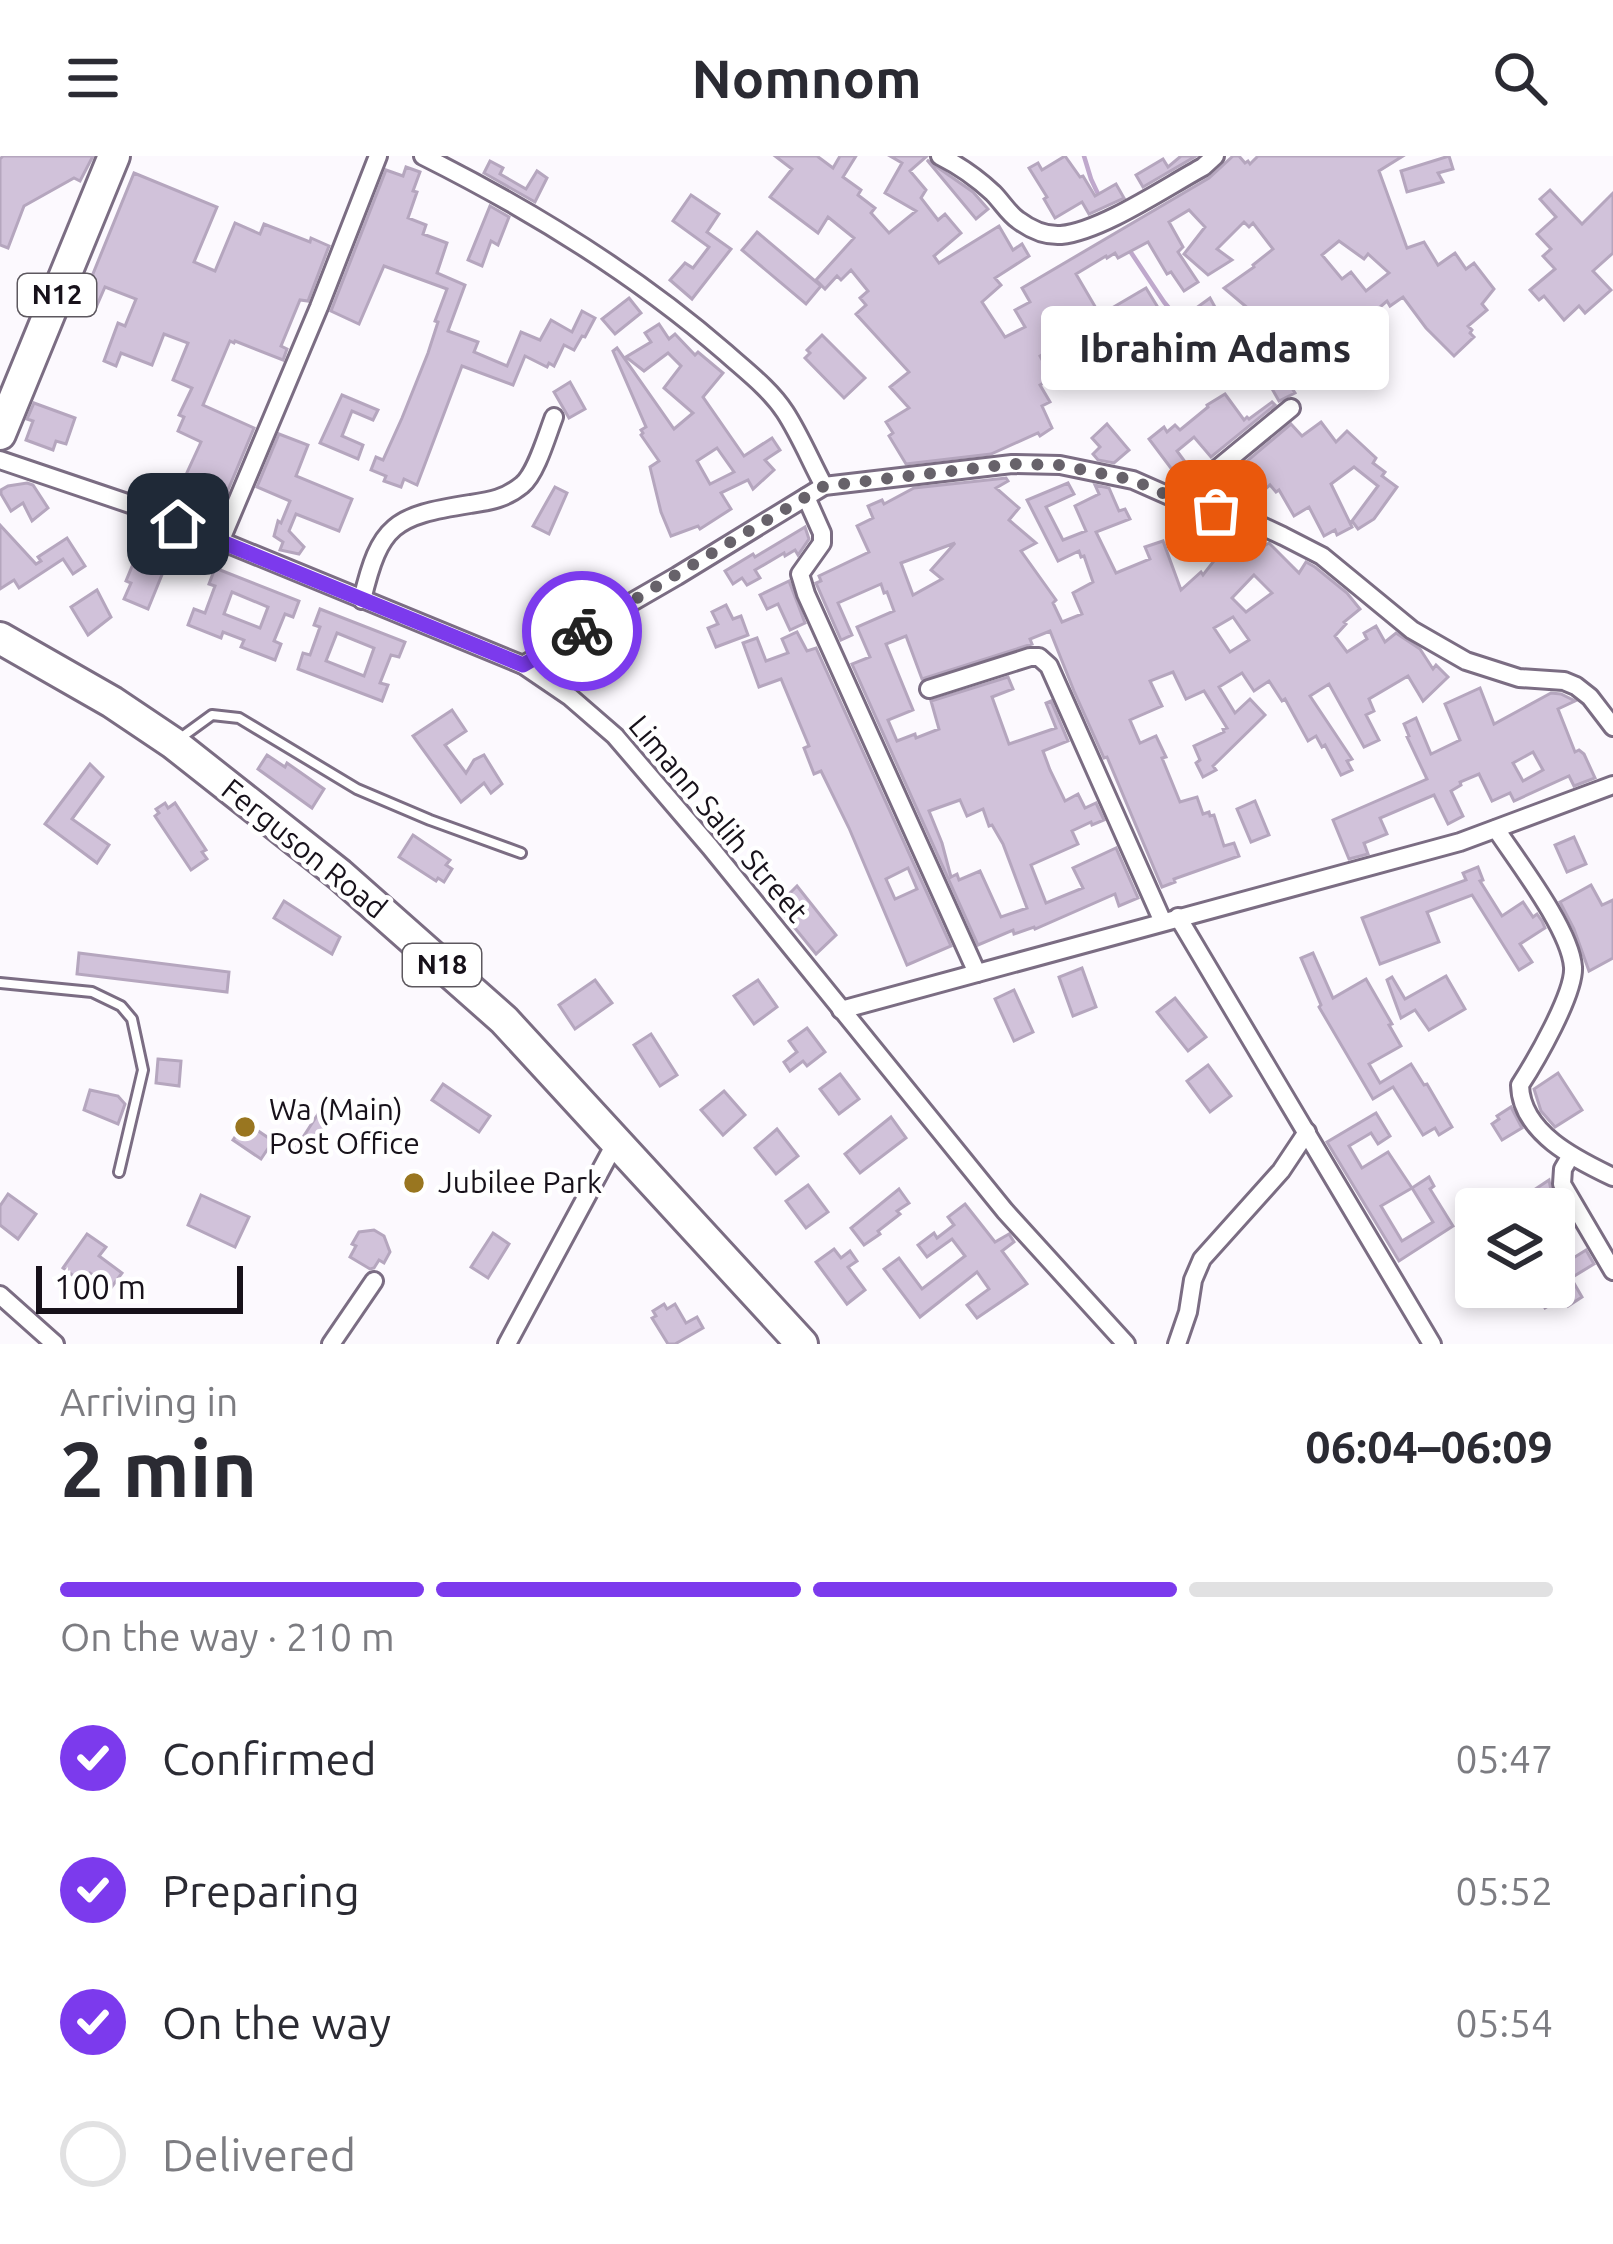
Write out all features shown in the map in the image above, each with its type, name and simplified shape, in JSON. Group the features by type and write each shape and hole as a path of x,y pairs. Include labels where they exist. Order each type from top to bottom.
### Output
{"highway":[{"name":"N12","path":"0,434 114,156"},
{"name":"Ferguson Road","path":"8,646 112,702 173,743 339,874 504,1020 802,1344"}],"street":[{"path":"220,542 378,156"},
{"path":"423,156 483,186 616,267 692,324 758,381 783,410 824,486"},
{"path":"940,156 962,167 1032,230 1056,236 1111,218 1215,156"},
{"path":"1183,502 1291,408"},
{"path":"362,600 372,558 394,525 418,513 497,501 527,482 554,417"},
{"name":"Limann Salih Street","path":"0,460 136,506 523,665 570,697 615,736 1005,1211 1126,1344"},
{"path":"523,665 824,486 1012,464 1060,465 1133,480 1183,502 1249,520 1322,556 1412,630 1466,661 1520,678 1576,686 1613,727"},
{"path":"806,497 822,543 800,574 806,594 977,973"},
{"path":"929,689 1030,657 1039,657 1049,666 1170,920 1307,1132 1432,1344"},
{"path":"841,1010 1460,842 1613,785"},
{"path":"1496,829 1546,906 1569,949 1574,970 1563,1004 1520,1085 1520,1095 1540,1130 1570,1157 1613,1177"},
{"path":"1177,1344 1202,1259 1281,1171 1307,1132"},
{"path":"507,1344 617,1140"},
{"path":"1570,1157 1562,1169 1562,1184 1613,1271"},
{"path":"331,1344 374,1281"},
{"path":"0,1295 55,1344"}],"lane":[{"path":"173,743 212,715 239,718 357,789 521,853"},
{"path":"0,983 92,992 121,1006 131,1019 142,1070 118,1172"}],"building":[{"path":"3,156 93,156 80,181 74,178 24,206 8,248 0,245"},
{"path":"775,156 817,156 833,168 840,156 856,156 843,177 861,190 858,195 875,208 871,213 889,233 916,211 885,193 902,163 890,156 927,156 910,171 926,190 921,198 938,220 945,214 961,233 934,256 939,263 999,226 1013,250 1022,244 1029,256 995,278 1001,285 982,302 1005,337 1025,327 1015,310 1030,302 1022,288 1209,178 1233,156 1250,164 1258,156 1403,156 1379,171 1407,248 1424,242 1438,265 1455,253 1466,269 1474,263 1494,289 1482,304 1487,310 1468,326 1474,337 1454,356 1403,297 1390,306 1387,301 1333,347 1326,338 1319,345 1303,328 1290,344 1309,374 1290,385 1295,393 1279,401 1255,359 1249,364 1240,355 1253,343 1236,328 1250,310 1224,288 1273,249 1253,223 1249,227 1244,222 1217,249 1232,260 1208,275 1184,254 1205,227 1189,210 1169,222 1183,247 1178,252 1198,282 1184,291 1171,272 1167,274 1148,242 1118,258 1115,253 1106,256 1076,274 1100,315 1146,288 1173,332 1081,383 1071,368 1090,356 1072,326 1047,342 1048,351 1040,356 1052,378 1040,385 1050,402 1042,406 1052,428 991,454 906,464 886,422 909,408 890,387 909,372 856,314 866,305 860,298 868,291 851,270 825,289 816,280 854,238 828,217 818,233 770,197 792,169","holes":["1339,241 1364,259 1368,254 1389,273 1366,291 1351,272 1342,279 1322,255"]},
{"path":"1065,156 1095,196 1116,184 1124,198 1089,214 1082,202 1055,218 1029,168 1038,163 1042,170"},
{"path":"1181,156 1196,156 1143,187 1136,175 1163,159 1168,167"},
{"path":"1449,156 1453,169 1438,173 1443,182 1407,192 1401,171"},
{"path":"927,160 973,192 988,209 976,219"},
{"path":"490,161 503,168 500,174 526,189 537,171 547,178 535,202 484,173"},
{"path":"406,167 420,172 408,218 426,225 423,234 447,243 437,273 465,285 448,331 478,342 474,352 507,366 521,332 540,340 551,320 572,332 582,311 595,318 574,350 564,345 554,366 525,356 513,385 462,366 417,485 404,479 401,487 371,470 376,457 383,460 402,418 447,289 384,266 359,324 331,311 386,170 403,176"},
{"path":"134,173 217,207 194,262 215,271 235,223 260,234 264,224 329,246 308,301 300,300 281,346 287,349 283,360 230,341 203,405 254,428 220,509 179,490 201,442 178,431 184,417 179,415 192,388 173,380 188,343 164,334 152,365 121,353 116,366 104,361 118,323 125,326 136,299 105,287 94,312 80,306 78,312 72,309 83,283 88,286"},
{"path":"1550,190 1582,224 1613,193 1613,253 1593,271 1611,290 1585,313 1579,306 1564,320 1544,296 1539,300 1530,290 1555,269 1543,256 1551,249 1537,234 1556,217 1540,199"},
{"path":"691,195 719,214 707,232 731,249 692,299 670,280 685,263 693,268 709,247 673,221"},
{"path":"490,206 509,217 498,245 491,241 482,266 468,260"},
{"path":"757,232 821,286 806,304 742,250"},
{"path":"629,298 641,313 615,334 602,319"},
{"path":"1210,298 1227,329 1212,339 1192,311"},
{"path":"659,324 669,339 675,334 695,355 698,352 723,373 703,397 744,456 772,438 780,450 765,460 774,470 753,489 748,480 721,493 731,509 700,529 671,536 650,467 659,461 641,435 646,427 613,351 617,348 674,429 693,413 664,388 681,366 668,353 644,371 626,357 651,342 645,333","holes":["717,448 734,472 710,484 697,461"]},
{"path":"822,335 865,378 844,398 805,358"},
{"path":"570,382 585,409 569,418 554,392"},
{"path":"1225,394 1244,420 1272,402 1275,405 1211,457 1194,437 1177,451 1191,470 1179,479 1149,439 1164,427 1167,432 1175,425 1180,430"},
{"path":"342,395 378,410 373,420 352,411 342,436 363,445 358,459 320,443"},
{"path":"34,403 75,418 66,444 56,441 53,450 26,440"},
{"path":"1321,422 1336,442 1347,431 1376,458 1373,463 1385,472 1382,476 1397,487 1374,519 1358,529 1352,521 1378,486 1354,467 1331,484 1352,527 1337,535 1335,530 1324,536 1309,507 1294,516 1279,490 1270,485 1252,501 1236,484 1221,496 1215,488 1291,424 1302,436"},
{"path":"1107,424 1129,450 1114,463 1093,454 1100,447 1092,438"},
{"path":"279,434 308,445 296,476 352,499 339,531 296,514 289,531 304,547 299,554 280,550 283,542 274,536 290,501 257,487"},
{"path":"1006,478 996,488 1019,508 1009,520 1036,543 1021,551 1056,600 1053,603 1062,622 1082,614 1073,593 1093,582 1079,551 1058,561 1027,500 1068,483 1074,494 1046,507 1063,540 1086,531 1075,506 1099,494 1095,485 1109,488 1119,511 1125,509 1130,519 1096,532 1116,573 1150,559 1145,547 1163,541 1181,590 1201,572 1203,575 1221,552 1204,537 1215,524 1241,531 1262,547 1269,543 1299,573 1306,562 1347,593 1360,609 1335,636 1347,652 1367,639 1364,633 1376,626 1385,642 1396,633 1448,677 1423,701 1408,676 1369,699 1374,711 1366,715 1379,740 1364,747 1329,684 1310,696 1352,759 1347,761 1352,770 1341,775 1325,745 1316,736 1308,741 1285,699 1269,681 1254,691 1242,673 1219,687 1235,713 1250,699 1265,715 1213,766 1216,770 1203,777 1194,746 1227,728 1204,691 1186,699 1173,672 1150,681 1162,706 1130,720 1140,743 1156,736 1180,802 1197,797 1203,814 1214,815 1224,846 1234,843 1239,856 1162,887 1050,631 1030,639 1032,644 922,679 906,636 886,644 913,710 888,720 897,741 939,729 931,701 1008,677 1013,689 992,697 1009,744 1056,728 1046,703 1051,701 1068,741 1043,751 1050,770 1065,801 1078,794 1085,808 1096,803 1104,820 1072,831 1078,844 1031,865 1046,903 1083,888 1073,868 1116,848 1138,898 1119,906 1115,894 1035,929 1014,934 1013,930 978,945 852,664 870,657 857,627 894,611 887,592 881,584 838,603 852,635 841,640 816,583 821,581 819,576 869,552 857,526 873,518 868,506 882,500 884,504 914,488","holes":["955,543 931,570 942,579 913,595 901,563","1254,575 1272,593 1246,612 1232,598","1233,617 1249,640 1230,652 1214,628","960,800 967,816 983,809 1003,844 1027,908 1001,917 980,871 959,880 957,874 951,877 929,811"]},
{"path":"27,483 48,508 32,521 23,503 11,511 1,494 8,486"},
{"path":"555,487 567,493 549,534 533,526"},
{"path":"0,525 36,564 41,561 38,557 67,538 85,566 73,574 63,559 19,588 14,580 0,589"},
{"path":"805,527 809,539 798,555 795,550 784,553 755,570 760,578 747,585 742,578 733,584 725,571"},
{"path":"149,541 172,550 148,609 124,599 133,564 140,567"},
{"path":"215,568 299,601 293,617 285,614 274,641 281,644 275,660 241,647 244,640 223,632 221,638 188,625 194,609 205,613 215,586 209,584","holes":["232,592 268,607 260,628 224,614"]},
{"path":"789,581 805,623 790,630 778,604 767,609 760,595"},
{"path":"97,590 111,617 88,635 71,607"},
{"path":"726,605 733,619 741,616 748,635 716,647 708,628 718,624 712,612"},
{"path":"320,609 405,642 399,657 391,655 380,683 388,685 382,701 298,669 303,653 310,655 320,627 314,625","holes":["337,633 374,648 364,676 326,661"]},
{"path":"797,632 807,651 816,648 951,946 907,965 849,828 821,771 814,774 804,748 809,746 781,679 759,687 743,643 757,638 766,661 788,653 782,639","holes":["908,868 917,889 895,899 886,879"]},
{"path":"1480,688 1494,724 1551,693 1561,694 1575,701 1558,709 1575,752 1584,754 1595,778 1574,786 1569,776 1514,801 1510,793 1492,801 1479,774 1451,791 1463,816 1448,824 1434,795 1380,818 1387,834 1364,843 1368,854 1349,859 1333,820 1427,779 1404,724 1416,718 1431,754 1460,740 1445,704","holes":["1533,752 1543,770 1523,781 1513,763"]},
{"path":"452,710 466,731 445,745 466,773 484,755 502,784 491,793 484,783 461,802 413,736"},
{"path":"267,755 324,789 312,808 258,769"},
{"path":"90,764 103,777 72,819 109,845 97,863 45,824"},
{"path":"1255,801 1269,835 1251,842 1237,809"},
{"path":"165,803 168,808 175,803 206,850 202,852 207,859 191,870 155,816"},
{"path":"413,835 450,860 446,865 452,869 444,882 399,857"},
{"path":"1574,837 1586,864 1567,872 1555,845"},
{"path":"1478,867 1480,881 1502,916 1523,902 1542,921 1545,928 1520,944 1532,962 1519,970 1472,895 1427,912 1439,942 1380,964 1362,918 1466,880 1463,873"},
{"path":"1591,885 1602,905 1613,900 1613,958 1589,971 1560,902"},
{"path":"797,886 836,935 816,954 777,906"},
{"path":"284,901 340,937 332,954 274,918"},
{"path":"79,953 229,972 227,992 77,974"},
{"path":"1313,953 1333,998 1366,979 1392,1024 1401,1046 1369,1064 1380,1083 1411,1064 1452,1127 1439,1135 1435,1128 1423,1135 1393,1087 1373,1099 1319,1007 1301,958"},
{"path":"1082,968 1096,1007 1073,1016 1059,977"},
{"path":"1446,976 1465,1009 1429,1030 1415,1010 1401,1018 1387,980 1392,977 1405,999"},
{"path":"595,980 612,1003 575,1029 559,1005"},
{"path":"758,980 777,1007 754,1024 734,996"},
{"path":"1014,990 1033,1032 1014,1041 995,999"},
{"path":"1175,998 1206,1037 1188,1051 1157,1012"},
{"path":"807,1028 825,1052 807,1066 803,1061 790,1071 784,1062 797,1052 789,1041"},
{"path":"651,1034 677,1075 660,1086 634,1045"},
{"path":"158,1059 181,1061 179,1086 156,1083"},
{"path":"1208,1065 1231,1096 1210,1112 1187,1081"},
{"path":"1558,1073 1582,1110 1555,1127 1541,1111 1534,1089"},
{"path":"840,1074 859,1099 839,1114 820,1089"},
{"path":"443,1084 490,1116 479,1132 432,1100"},
{"path":"90,1090 118,1096 125,1104 118,1124 84,1110"},
{"path":"724,1091 745,1115 723,1135 701,1110"},
{"path":"1511,1107 1522,1128 1502,1140 1492,1124"},
{"path":"1376,1113 1390,1136 1378,1144 1371,1133 1349,1146 1362,1168 1388,1152 1412,1188 1429,1177 1434,1186 1430,1189 1453,1226 1399,1261 1327,1142","holes":["1412,1188 1433,1222 1402,1241 1381,1206"]},
{"path":"318,1114 329,1121 308,1155 296,1148"},
{"path":"891,1117 906,1138 860,1173 845,1154"},
{"path":"245,1122 273,1141 261,1159 233,1140"},
{"path":"777,1129 798,1156 776,1174 755,1148"},
{"path":"808,1185 828,1212 806,1228 786,1201"},
{"path":"899,1189 909,1203 864,1245 851,1228"},
{"path":"8,1194 36,1214 18,1239 0,1225 0,1206"},
{"path":"201,1195 249,1217 235,1247 188,1225"},
{"path":"965,1204 995,1242 1009,1234 1014,1242 1002,1251 1027,1284 977,1318 967,1305 989,1289 977,1272 920,1317 884,1269 899,1258 922,1289 965,1256 952,1239 927,1257 918,1245 954,1225 948,1217"},
{"path":"374,1230 384,1236 390,1252 384,1263 379,1260 370,1269 350,1257 359,1232"},
{"path":"493,1233 509,1244 488,1278 471,1267"},
{"path":"87,1234 106,1247 99,1256 122,1273 111,1288 90,1273 83,1283 63,1268"},
{"path":"834,1249 841,1258 850,1251 857,1261 848,1267 865,1290 847,1304 816,1262"},
{"path":"1586,1250 1594,1264 1575,1276 1575,1257"},
{"path":"664,1304 667,1309 675,1304 686,1323 697,1317 703,1328 668,1344 652,1318 656,1316 653,1311"}],"waterway":[{"path":"1084,156 1099,196"},
{"path":"1128,248 1195,340"}],"way so far":[{"path":"582,631 824,486 1012,464 1060,465 1133,480 1216,511"}],"place":[{"name":"Ibrahim Adams","path":"1216,511"},
{"name":"Wa (Main) Post Office","path":"245,1127"},
{"name":"Jubilee Park","path":"414,1183"}],"route":[{"path":"178,524 523,665 582,631"}]}
